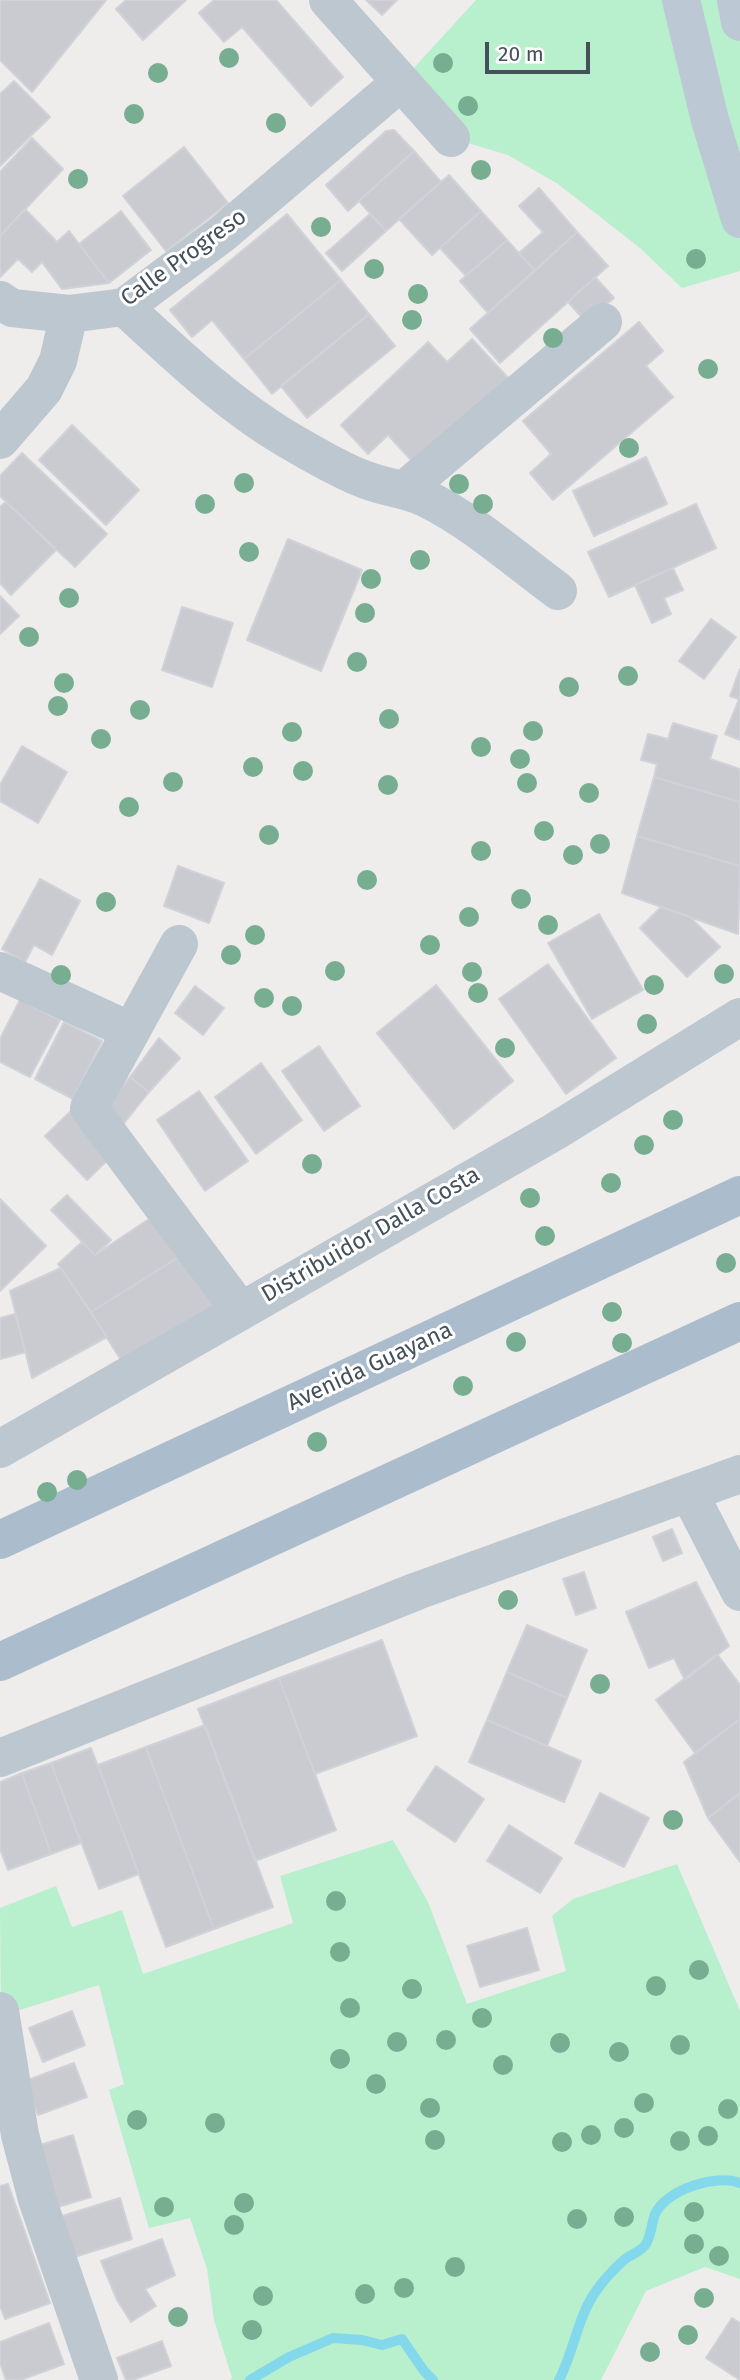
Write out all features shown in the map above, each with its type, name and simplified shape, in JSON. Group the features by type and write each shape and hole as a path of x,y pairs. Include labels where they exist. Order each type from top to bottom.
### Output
{"main road":[{"name":"Avenida Guayana","path":"0,1540 740,1195"},
{"path":"0,1662 740,1321"}],"street":[{"path":"328,0 451,138"},
{"path":"681,0 710,120 740,219"},
{"path":"736,0 740,22"},
{"name":"Calle Progreso","path":"0,300 12,308 69,314 124,307 222,234 401,82"},
{"path":"124,307 240,409 288,440 366,480 427,499 476,529 558,591"},
{"path":"0,440 44,389 58,361 69,314"},
{"path":"404,490 603,322"},
{"path":"179,944 89,1108 240,1310"},
{"path":"0,971 131,1031"},
{"name":"Distribuidor Dalla Costa","path":"0,1449 554,1132 740,1017"},
{"path":"0,1758 416,1591 740,1474"},
{"path":"689,1493 740,1592"},
{"path":"0,2011 20,2135 13,2165 37,2199 99,2380"}],"green space":[{"path":"476,0 736,0 740,22 740,271 682,288 640,248 558,184 508,155 451,138 401,82"},
{"path":"393,1840 428,1902 467,2004 566,1971 552,1916 573,1899 677,1864 740,2011 740,2279 705,2267 646,2291 601,2380 230,2380 232,2378 214,2320 207,2269 190,2218 149,2228 109,2090 124,2084 99,1985 1,2016 0,1908 56,1886 72,1927 122,1910 143,1974 293,1923 280,1876"}],"building":[{"path":"0,0 106,0 32,92 0,60"},
{"path":"126,0 186,0 143,40 116,9"},
{"path":"214,0 276,0 343,77 311,106 242,27 224,42 199,13"},
{"path":"366,0 397,0 382,15"},
{"path":"14,81 50,117 0,166 0,94"},
{"path":"394,130 414,151 348,211 326,185 386,131"},
{"path":"32,138 63,169 0,236 0,172"},
{"path":"184,147 228,203 166,251 123,196"},
{"path":"414,151 441,182 386,231 359,201"},
{"path":"449,175 481,211 432,255 399,219"},
{"path":"539,188 577,232 535,271 519,253 543,232 519,206"},
{"path":"25,209 57,242 69,231 109,283 62,289 42,262 32,272 18,259 0,277 0,236"},
{"path":"121,211 151,250 109,283 79,244"},
{"path":"481,211 507,240 466,276 440,248"},
{"path":"287,214 341,280 244,359 212,320 192,337 170,310"},
{"path":"370,214 386,231 342,271 326,253"},
{"path":"577,232 608,266 500,363 470,329"},
{"path":"507,240 535,271 488,313 460,281"},
{"path":"595,277 614,298 586,322 568,302"},
{"path":"341,280 369,314 272,394 244,359"},
{"path":"369,314 395,346 307,418 281,386"},
{"path":"639,322 663,351 646,366 673,397 553,500 530,473 551,454 523,421"},
{"path":"472,339 511,381 432,456 410,459 388,435 368,454 341,425 428,342 447,362"},
{"path":"72,425 139,490 106,525 39,460"},
{"path":"22,453 107,534 75,567 0,496 0,476"},
{"path":"646,457 667,504 594,536 573,491"},
{"path":"6,502 56,550 11,595 0,583 0,507"},
{"path":"696,504 716,548 609,597 588,552"},
{"path":"288,539 362,570 321,671 247,640"},
{"path":"673,568 683,590 664,598 671,614 652,623 635,585"},
{"path":"0,596 19,616 0,634"},
{"path":"182,607 233,623 212,687 162,670"},
{"path":"711,619 736,637 704,679 679,661"},
{"path":"740,669 740,740 725,734 739,699 730,696"},
{"path":"673,723 717,736 710,759 740,769 740,802 654,777 657,764 641,760 648,734 668,739"},
{"path":"22,746 67,772 38,823 0,801 0,785"},
{"path":"654,777 740,802 740,866 637,836"},
{"path":"637,836 740,866 738,934 622,893"},
{"path":"178,866 224,883 209,923 164,906"},
{"path":"40,879 80,901 52,955 34,945 25,962 2,949"},
{"path":"661,907 690,917 720,947 687,977 640,928"},
{"path":"599,914 643,990 592,1019 548,943"},
{"path":"548,964 616,1058 566,1094 499,999"},
{"path":"436,985 513,1081 454,1129 377,1033"},
{"path":"195,986 224,1008 203,1035 175,1013"},
{"path":"20,1000 60,1020 30,1077 0,1062 0,1039"},
{"path":"64,1022 102,1041 73,1099 35,1079"},
{"path":"159,1038 180,1058 149,1092 130,1077"},
{"path":"319,1046 360,1106 324,1131 282,1071"},
{"path":"261,1063 302,1120 256,1154 215,1097"},
{"path":"130,1077 149,1092 121,1127 102,1112"},
{"path":"199,1091 248,1161 205,1191 157,1120"},
{"path":"74,1108 116,1152 87,1180 45,1136"},
{"path":"67,1195 111,1240 95,1255 51,1210"},
{"path":"0,1199 46,1246 0,1291"},
{"path":"155,1215 182,1255 91,1312 58,1264 82,1242 95,1255"},
{"path":"182,1255 215,1308 124,1365 91,1312"},
{"path":"61,1268 107,1337 32,1378 10,1291"},
{"path":"15,1314 26,1352 0,1359 0,1318"},
{"path":"672,1529 682,1553 663,1561 653,1537"},
{"path":"584,1572 596,1608 576,1615 563,1579"},
{"path":"696,1582 729,1646 685,1680 674,1658 649,1668 626,1612"},
{"path":"527,1625 587,1650 567,1698 507,1672"},
{"path":"382,1640 417,1736 315,1774 279,1678"},
{"path":"717,1654 740,1685 740,1719 695,1753 656,1700"},
{"path":"507,1672 567,1698 547,1746 487,1720"},
{"path":"279,1678 336,1830 255,1861 198,1709"},
{"path":"740,1719 740,1793 708,1818 684,1762"},
{"path":"487,1720 581,1761 564,1802 469,1762"},
{"path":"205,1725 273,1907 214,1929 146,1747"},
{"path":"146,1747 214,1929 166,1947 98,1765"},
{"path":"91,1748 139,1874 99,1889 51,1763"},
{"path":"51,1763 81,1843 51,1854 22,1773"},
{"path":"436,1766 484,1799 455,1842 407,1810"},
{"path":"22,1773 51,1854 8,1870 0,1849 0,1782"},
{"path":"600,1793 649,1818 624,1867 575,1843"},
{"path":"740,1793 740,1862 708,1818"},
{"path":"509,1825 562,1858 540,1893 487,1861"},
{"path":"527,1928 539,1970 480,1987 467,1946"},
{"path":"72,2011 85,2045 43,2062 29,2028"},
{"path":"74,2063 87,2097 38,2115 25,2081"},
{"path":"73,2135 91,2197 48,2210 30,2148"},
{"path":"8,2184 50,2303 5,2319 0,2306 0,2186"},
{"path":"120,2198 132,2239 71,2258 59,2217"},
{"path":"162,2239 175,2275 145,2289 156,2306 131,2322 117,2300 101,2261"},
{"path":"732,2318 740,2323 740,2380 706,2358"},
{"path":"49,2323 64,2364 21,2380 6,2380 0,2363 0,2342"},
{"path":"162,2341 171,2366 126,2380 117,2358"}],"waterway":[{"path":"559,2380 590,2301 617,2267 644,2246 661,2205 681,2191 706,2182 740,2183"},
{"path":"250,2380 289,2357 333,2338 362,2340 382,2345 402,2339 433,2380"}]}
